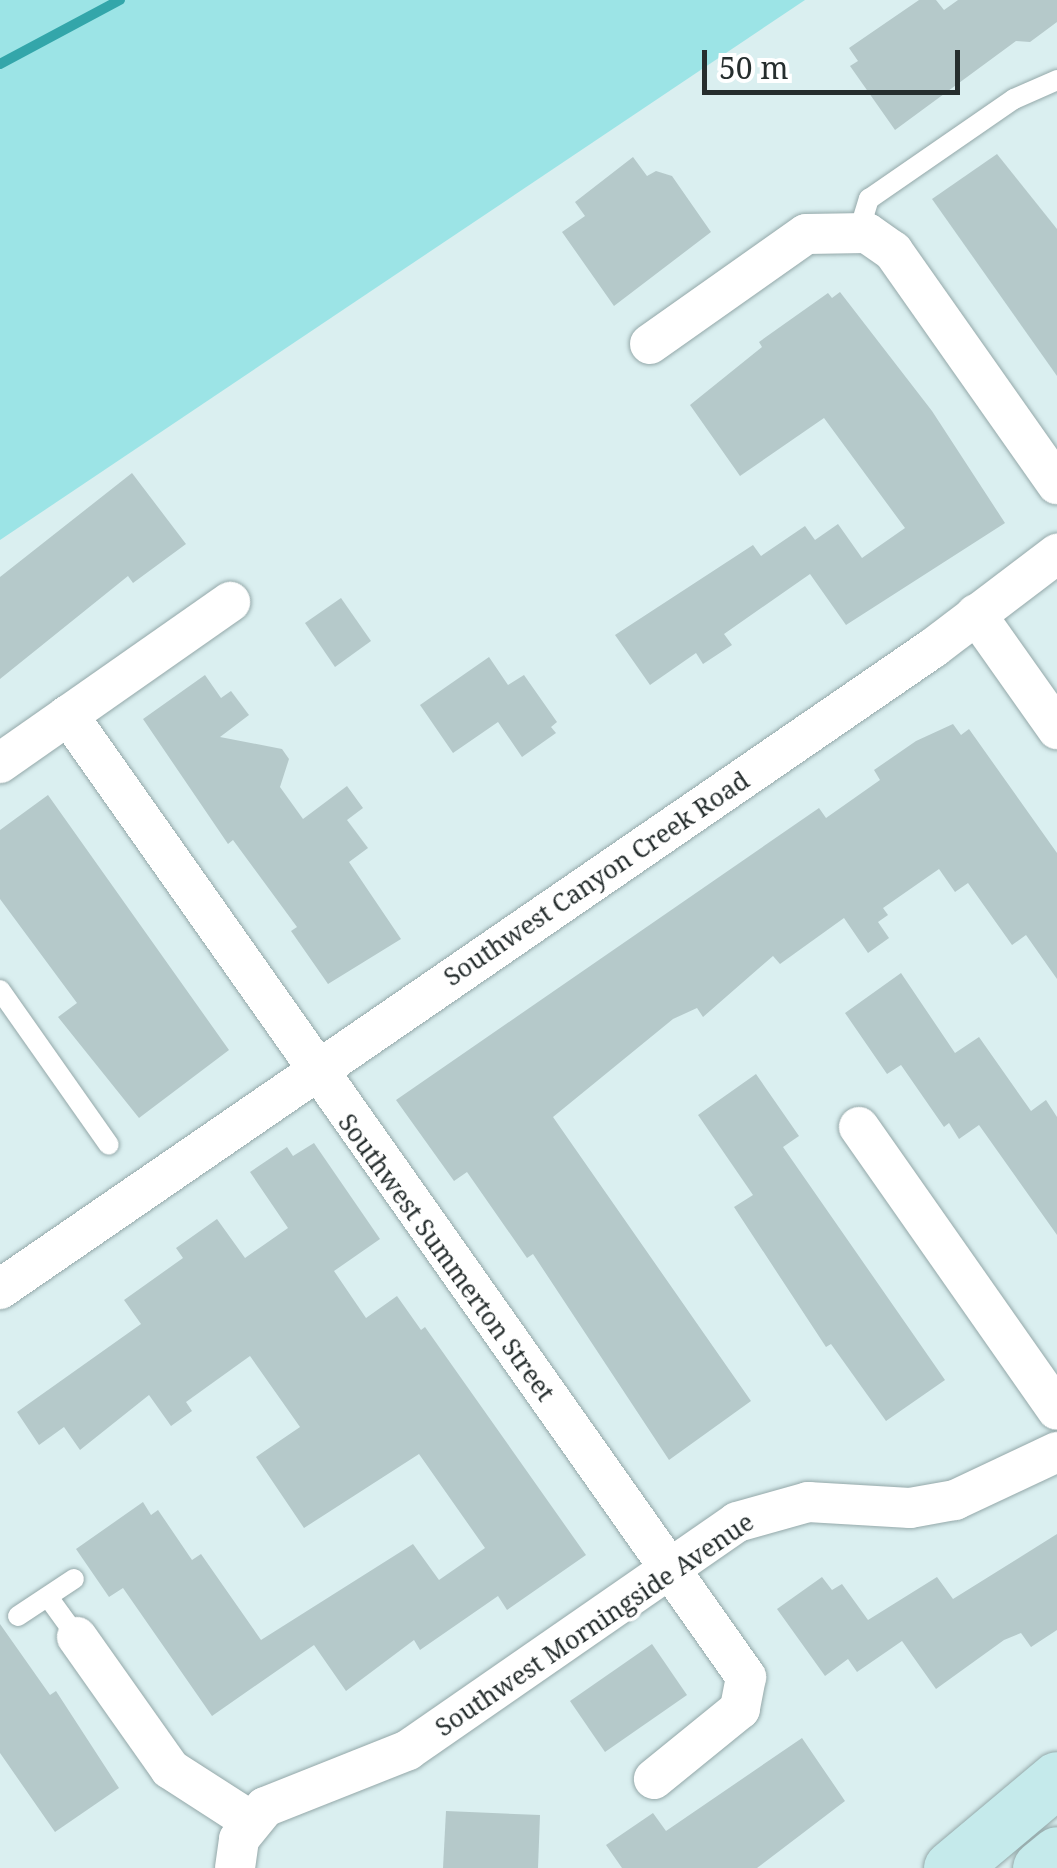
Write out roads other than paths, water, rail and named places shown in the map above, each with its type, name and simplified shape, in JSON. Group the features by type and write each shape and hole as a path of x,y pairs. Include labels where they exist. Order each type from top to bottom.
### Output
{"main road":[{"path":"950,1868 1057,1779"},
{"path":"1040,1868 1057,1854"}],"street":[{"path":"650,344 793,241 820,230 858,231 893,251 1057,484"},
{"name":"Southwest Canyon Creek Road","path":"0,1289 976,614 1057,554"},
{"path":"0,763 230,602"},
{"path":"976,614 1057,729"},
{"name":"Southwest Summerton Street","path":"68,715 746,1677 748,1694 720,1730 654,1779"},
{"path":"859,1127 1057,1410"},
{"name":"Southwest Morningside Avenue","path":"250,1820 265,1806 408,1750 757,1512 808,1502 910,1508 940,1503 992,1488 1057,1452"},
{"path":"76,1637 170,1769 250,1820 234,1868"}],"lane":[{"path":"858,231 869,199 1014,99 1057,80"},
{"path":"0,990 109,1145"},
{"path":"18,1616 74,1579"},
{"path":"48,1597 76,1637"}],"waterway":[{"path":"0,64 120,0"}]}
